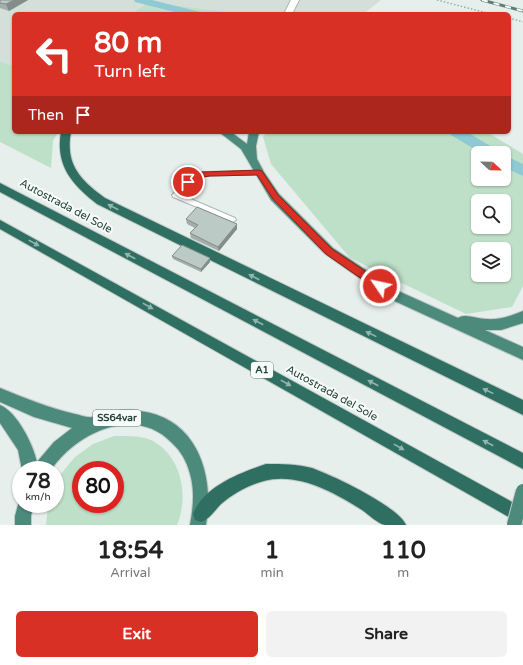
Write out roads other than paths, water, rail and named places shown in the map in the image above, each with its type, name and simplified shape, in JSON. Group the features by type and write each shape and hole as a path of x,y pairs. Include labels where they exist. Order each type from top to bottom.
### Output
{"highway":[{"path":"66,134 63,151 68,169 89,193 101,201 523,408"},
{"path":"227,134 234,138 252,159 259,173 276,197 329,251 392,294 523,354"},
{"path":"252,159 251,146 254,134"},
{"name":"Autostrada del Sole","path":"0,187 523,461"},
{"name":"Autostrada del Sole","path":"0,224 523,517"},
{"path":"437,315 486,326 499,326 523,317"},
{"name":"SS64var","path":"0,395 42,413 93,425"},
{"path":"0,412 26,446 28,461"},
{"name":"SS64var","path":"47,461 68,439 93,425 117,418 141,418 163,426 182,440 195,460 202,486 199,520"},
{"path":"0,422 19,435"},
{"path":"199,520 220,494 245,479 267,472 294,471 323,479 351,493 398,525"},
{"path":"514,525 523,491"},
{"path":"22,525 24,513"}],"street":[{"path":"289,12 295,0"}],"lane":[{"path":"233,220 175,195 188,182 202,174 259,173"}],"waterway":[{"path":"139,0 188,12"},
{"path":"459,134 480,146"},
{"path":"511,164 523,171"}],"railway":[{"path":"482,0 523,11"}]}
